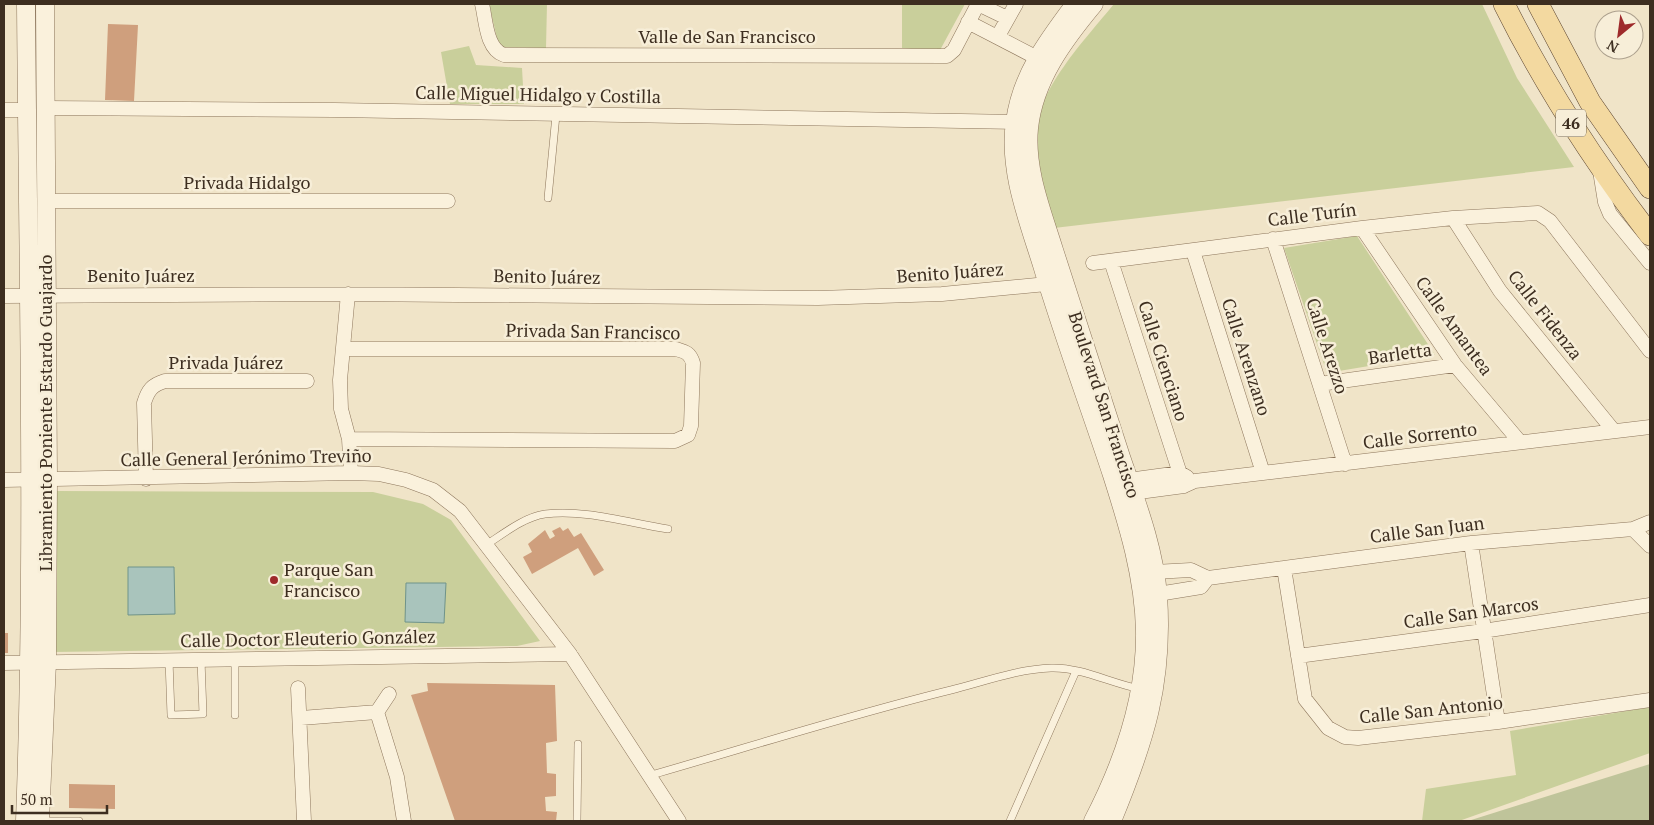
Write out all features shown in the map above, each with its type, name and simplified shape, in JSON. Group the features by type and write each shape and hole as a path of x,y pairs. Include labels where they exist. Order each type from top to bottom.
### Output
{"main road":[{"name":"46","path":"1504,4 1559,105 1600,168 1650,235"},
{"name":"46","path":"1538,4 1590,102 1650,188"}],"street":[{"name":"Libramiento Poniente Estardo Guajardo","path":"26,4 27,110 37,295 40,480 40,821"},
{"name":"Libramiento Poniente Estardo Guajardo","path":"37,295 45,201 45,4"},
{"name":"Valle de San Francisco","path":"482,4 492,45 501,54 508,56 947,56 954,50 978,4"},
{"path":"978,4 1007,18"},
{"path":"998,36 1016,4"},
{"name":"Boulevard San Francisco","path":"1043,61 1076,4"},
{"name":"Boulevard San Francisco","path":"1092,821 1120,761 1147,689 1159,643 1158,594 1149,543 1123,487 1056,283 1017,176 1014,146 1022,122 1026,81 1094,4"},
{"path":"968,22 1043,61"},
{"name":"Calle Miguel Hidalgo y Costilla","path":"46,108 335,110 1022,122"},
{"path":"4,110 27,110"},
{"path":"1600,168 1605,202 1610,214 1650,263"},
{"name":"Privada Hidalgo","path":"45,201 448,201"},
{"name":"Calle Turín","path":"1093,263 1193,252 1273,239 1362,228 1453,218 1538,213 1550,220 1650,351"},
{"name":"Calle Fidenza","path":"1453,218 1500,290 1612,430"},
{"name":"Calle Amantea","path":"1362,228 1455,365 1520,442"},
{"name":"Calle Arezzo","path":"1273,239 1345,464"},
{"name":"Calle Arenzano","path":"1193,252 1263,473"},
{"name":"Calle Cienciano","path":"1111,261 1186,480"},
{"name":"Benito Juárez","path":"4,296 348,294 818,298 942,294 1056,283"},
{"path":"348,294 343,349 341,409 349,439 351,473"},
{"name":"Privada San Francisco","path":"343,349 676,349 686,352 691,356 693,363 691,426 688,434 675,441 349,439"},
{"name":"Barletta","path":"1320,384 1455,365"},
{"name":"Privada Juárez","path":"146,479 144,403 147,392 154,384 165,381 307,381"},
{"name":"Calle Sorrento","path":"1123,487 1345,464 1612,430 1650,427"},
{"name":"Calle General Jerónimo Treviño","path":"4,480 146,479 351,473 379,474 434,490 460,512 570,654 679,821"},
{"name":"Boulevard San Francisco","path":"1112,821 1135,766 1152,708 1147,689 1143,599 1123,487"},
{"name":"Calle San Juan","path":"1154,572 1191,570 1208,578 1471,543 1633,529 1650,522"},
{"path":"1633,529 1650,546"},
{"path":"1471,543 1498,722"},
{"name":"Calle San Antonio","path":"1284,568 1303,692 1309,706 1328,728 1345,737 1358,738 1498,722 1650,700"},
{"name":"Calle San Juan","path":"1158,594 1201,587 1208,578"},
{"name":"Calle San Marcos","path":"1298,656 1483,631 1650,605"},
{"name":"Calle Doctor Eleuterio González","path":"4,663 570,654"},
{"name":"Libramiento Poniente Estardo Guajardo","path":"26,821 39,662"},
{"path":"298,688 301,718 304,821"},
{"path":"377,712 389,694"},
{"path":"301,718 377,712"},
{"path":"377,712 397,777 404,821"}],"lane":[{"path":"548,198 556,115"},
{"path":"486,544 517,525 543,514 576,514 668,529"},
{"path":"234,659 235,714"},
{"path":"169,660 171,716 203,714 201,660"},
{"path":"648,776 924,696 1025,672 1052,668 1076,671 1118,684 1147,689"},
{"path":"1010,821 1076,671"},
{"path":"577,821 578,744"},
{"path":"34,821 79,821"}],"green space":[{"path":"489,4 547,4 546,48 499,47"},
{"path":"902,4 965,4 939,52 902,48"},
{"path":"1114,4 1482,4 1517,78 1574,167 1054,228 1036,159 1035,130 1040,110 1049,90 1061,71"},
{"path":"469,46 476,65 522,68 524,104 450,104 441,52"},
{"path":"1357,236 1435,355 1327,373 1284,248"},
{"name":"Parque San Francisco","path":"55,491 373,492 423,504 451,520 540,641 517,646 52,652"},
{"path":"1650,707 1650,753 1459,821 1422,821 1426,789 1516,775 1510,731"},
{"path":"1650,764 1650,821 1468,821"}],"water":[{"path":"128,567 174,567 175,614 128,615"},
{"path":"406,583 446,583 444,623 405,622"}],"building":[{"path":"108,24 138,25 134,101 105,100"},
{"path":"560,527 563,531 568,528 574,537 581,533 604,570 594,576 578,548 532,574 523,557 532,552 528,544 545,530 550,539 555,536 552,531"},
{"path":"4,633 8,633 8,653 4,653"},
{"path":"427,683 555,685 557,741 546,743 547,773 556,774 556,796 545,797 546,811 557,812 556,821 455,821 411,695 428,691"},
{"path":"69,784 115,785 115,809 69,808"}],"place":[{"name":"Parque San Francisco","path":"274,580"}]}
